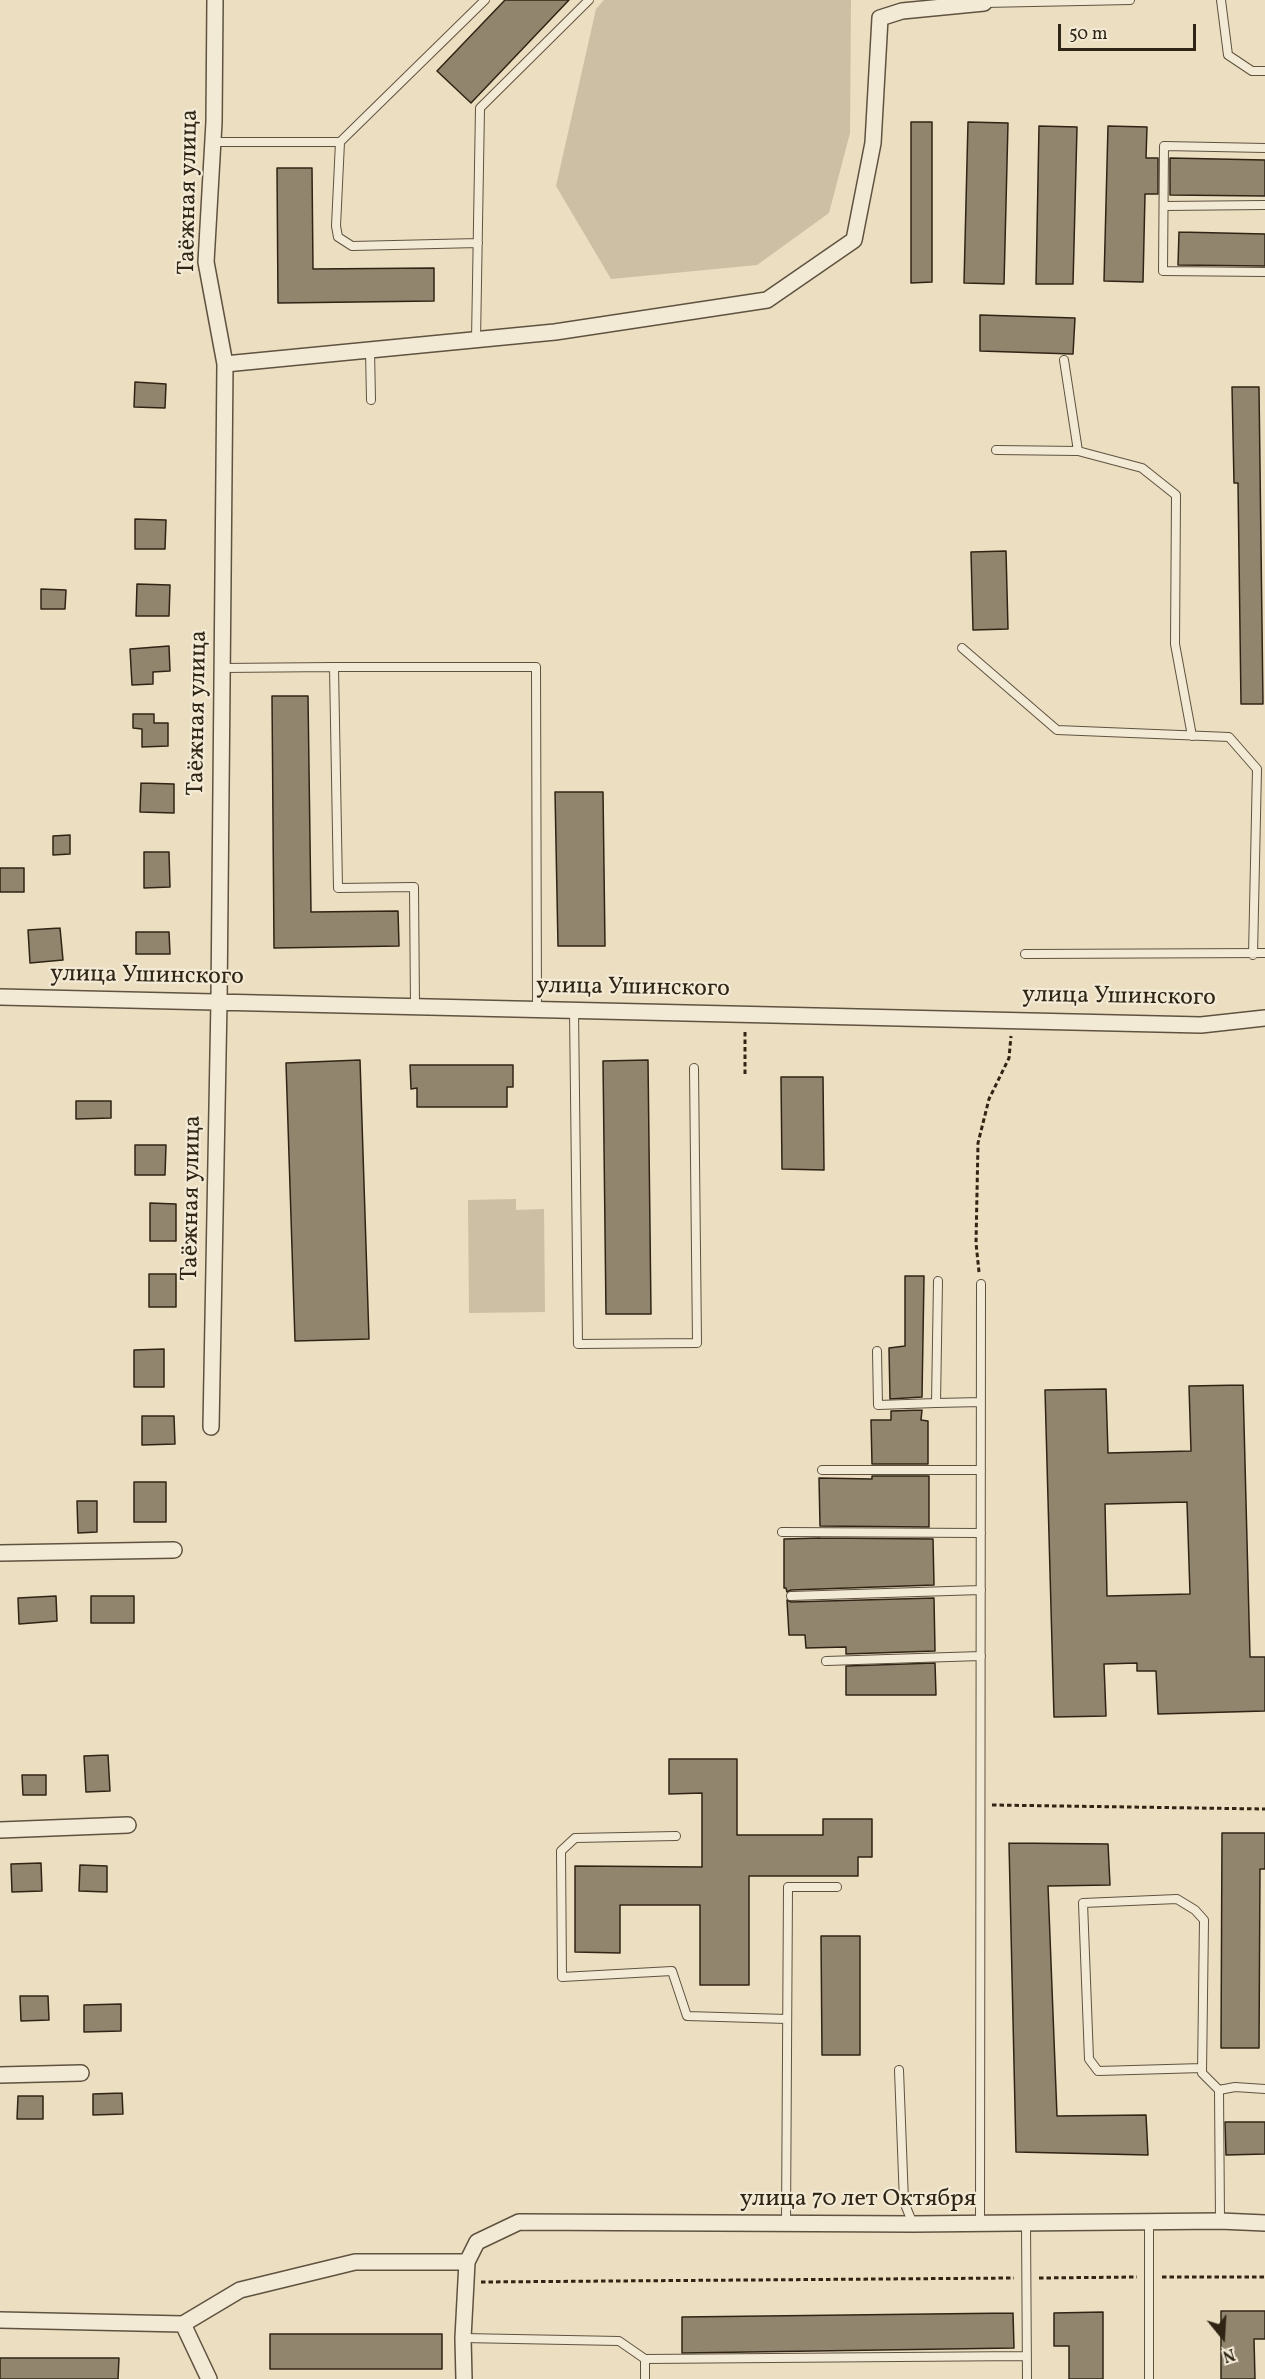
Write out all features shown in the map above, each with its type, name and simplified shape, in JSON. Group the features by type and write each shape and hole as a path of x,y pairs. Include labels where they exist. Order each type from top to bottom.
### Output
{"street":[{"name":"Таёжная улица","path":"211,1427 219,1001 225,364 206,262 213,142 214,0"},
{"path":"225,364 555,332 766,300 855,240 873,143 880,18 902,11 984,2"},
{"name":"улица Ушинского","path":"0,997 1201,1025 1265,1018"},
{"path":"0,1553 174,1550"},
{"path":"0,1830 128,1825"},
{"path":"0,2075 81,2073"},
{"name":"улица 70 лет Октября","path":"467,2262 477,2241 519,2222 980,2224 1220,2221 1265,2223"},
{"path":"0,2320 183,2324 240,2290 355,2262 467,2262 463,2338 464,2379"},
{"path":"183,2324 208,2379"}],"lane":[{"path":"478,243 352,246 338,237 336,226 340,142 485,0"},
{"path":"476,340 480,108 589,0"},
{"path":"984,2 1130,0"},
{"path":"1221,0 1228,55 1252,71 1265,71"},
{"path":"213,142 340,142"},
{"path":"1265,148 1164,147 1163,272 1265,272"},
{"path":"1164,206 1265,205"},
{"path":"370,350 370,400"},
{"path":"1064,360 1078,451"},
{"path":"996,450 1078,451 1142,468 1176,495 1175,644 1192,736"},
{"path":"962,648 1057,730 1229,737 1257,770 1253,955"},
{"path":"222,668 536,667 537,1009"},
{"path":"334,668 338,888 414,887 415,1006"},
{"path":"1025,954 1265,954"},
{"path":"574,1010 578,1344 697,1343 694,1068"},
{"path":"936,1403 938,1281"},
{"path":"980,2224 981,1284"},
{"path":"877,1351 878,1405 981,1402"},
{"path":"822,1470 981,1470"},
{"path":"782,1532 981,1533"},
{"path":"791,1596 981,1590"},
{"path":"826,1661 981,1656"},
{"path":"676,1836 574,1838 561,1851 562,1977 672,1971 687,2016 787,2019"},
{"path":"786,2224 788,1887 837,1887"},
{"path":"1202,2068 1098,2071 1089,2059 1083,1903 1177,1899 1195,1910 1204,1920 1202,2073 1219,2090 1220,2221"},
{"path":"899,2070 904,2202 913,2224"},
{"path":"1219,2090 1235,2087 1265,2089"},
{"path":"1149,2222 1149,2379"},
{"path":"1026,2223 1027,2379"},
{"path":"463,2338 619,2341 645,2359 1026,2356"},
{"path":"645,2359 645,2379"}],"path":[{"path":"745,1014 745,1074"},
{"path":"981,1284 975,1243 978,1143 989,1099 1009,1058 1013,1019"},
{"path":"981,1805 1265,1809"},
{"path":"467,2282 1265,2277"}],"shaded area":[{"path":"604,0 851,0 850,133 829,213 757,265 611,279 556,186 596,9"},
{"path":"516,1199 516,1210 544,1209 545,1312 469,1313 468,1200"}],"building":[{"path":"505,0 569,0 471,103 437,71"},
{"path":"911,122 932,122 932,282 911,283"},
{"path":"968,122 1008,123 1004,284 964,283"},
{"path":"1039,126 1077,127 1073,284 1036,284"},
{"path":"1108,126 1147,127 1146,158 1158,158 1158,194 1145,194 1143,282 1104,281"},
{"path":"1170,158 1265,160 1265,196 1170,195"},
{"path":"277,168 312,168 313,269 434,268 434,301 278,303"},
{"path":"1179,232 1265,234 1265,266 1178,265"},
{"path":"980,315 1075,318 1073,354 980,351"},
{"path":"135,382 166,384 165,408 134,407"},
{"path":"1232,387 1259,387 1263,704 1241,704 1238,483 1234,483"},
{"path":"135,519 166,520 165,549 135,549"},
{"path":"1006,551 1008,629 973,630 971,552"},
{"path":"137,584 170,585 169,616 136,616"},
{"path":"41,589 66,590 65,609 41,609"},
{"path":"169,646 170,671 153,672 153,684 132,685 130,649"},
{"path":"272,696 308,696 311,912 398,911 399,946 274,948"},
{"path":"133,714 154,714 154,723 168,723 168,746 142,747 142,729 133,728"},
{"path":"141,783 174,784 174,813 140,812"},
{"path":"555,792 603,792 605,946 558,946"},
{"path":"70,835 70,854 53,855 53,836"},
{"path":"144,852 169,852 170,887 144,888"},
{"path":"0,868 24,868 24,892 0,892"},
{"path":"60,928 63,960 30,963 28,930"},
{"path":"136,932 169,932 170,954 136,954"},
{"path":"360,1060 369,1339 295,1341 286,1063"},
{"path":"648,1060 651,1314 606,1314 603,1061"},
{"path":"410,1065 513,1065 513,1087 507,1087 507,1107 417,1107 417,1088 411,1089"},
{"path":"781,1077 823,1077 824,1170 782,1169"},
{"path":"76,1101 111,1101 111,1118 76,1119"},
{"path":"135,1145 166,1145 165,1175 135,1175"},
{"path":"150,1203 176,1204 176,1241 150,1241"},
{"path":"149,1274 176,1274 176,1307 149,1307"},
{"path":"905,1276 924,1276 922,1397 890,1399 889,1348 905,1346"},
{"path":"164,1349 164,1387 134,1387 134,1350"},
{"path":"1243,1385 1250,1657 1265,1657 1265,1711 1158,1714 1156,1671 1137,1671 1137,1663 1104,1664 1106,1716 1054,1717 1045,1390 1106,1389 1108,1453 1191,1451 1189,1386","holes":["1187,1502 1190,1594 1107,1596 1105,1504"]},
{"path":"922,1410 921,1420 928,1421 928,1464 872,1464 871,1420 891,1420 891,1411"},
{"path":"142,1416 174,1416 175,1444 142,1445"},
{"path":"872,1476 929,1476 929,1527 820,1526 819,1478 872,1479"},
{"path":"134,1482 166,1482 166,1522 134,1522"},
{"path":"77,1501 97,1501 97,1532 78,1533"},
{"path":"784,1539 933,1539 934,1585 791,1590 787,1592 784,1588"},
{"path":"56,1596 57,1621 19,1624 18,1598"},
{"path":"91,1596 134,1596 134,1623 91,1623"},
{"path":"934,1598 935,1651 846,1654 846,1647 806,1648 805,1635 789,1635 787,1600 791,1602"},
{"path":"935,1663 936,1695 846,1695 846,1666"},
{"path":"108,1755 110,1791 86,1792 84,1756"},
{"path":"669,1759 737,1759 737,1835 823,1835 823,1819 872,1819 872,1857 858,1857 858,1876 749,1876 749,1985 700,1985 700,1905 620,1905 620,1953 575,1952 575,1866 702,1867 702,1793 669,1794"},
{"path":"22,1775 46,1775 46,1795 23,1795"},
{"path":"1222,1833 1265,1833 1265,1869 1260,1869 1259,2048 1221,2048"},
{"path":"1009,1843 1108,1844 1110,1885 1048,1886 1057,2116 1146,2115 1148,2155 1016,2152"},
{"path":"41,1863 42,1891 12,1892 11,1864"},
{"path":"80,1865 107,1866 107,1892 79,1891"},
{"path":"821,1936 860,1936 860,2055 822,2055"},
{"path":"20,1996 48,1996 49,2020 21,2021"},
{"path":"121,2004 121,2031 84,2032 84,2005"},
{"path":"122,2093 123,2114 93,2115 93,2094"},
{"path":"18,2096 43,2096 43,2119 17,2119"},
{"path":"1225,2122 1265,2122 1265,2154 1226,2155"},
{"path":"1221,2311 1265,2311 1265,2339 1254,2339 1255,2379 1221,2379"},
{"path":"1103,2312 1103,2379 1069,2379 1069,2346 1054,2346 1054,2313"},
{"path":"1013,2313 1014,2348 682,2353 682,2317"},
{"path":"270,2334 442,2334 442,2369 270,2369"},
{"path":"0,2358 119,2358 118,2379 0,2379"}]}
